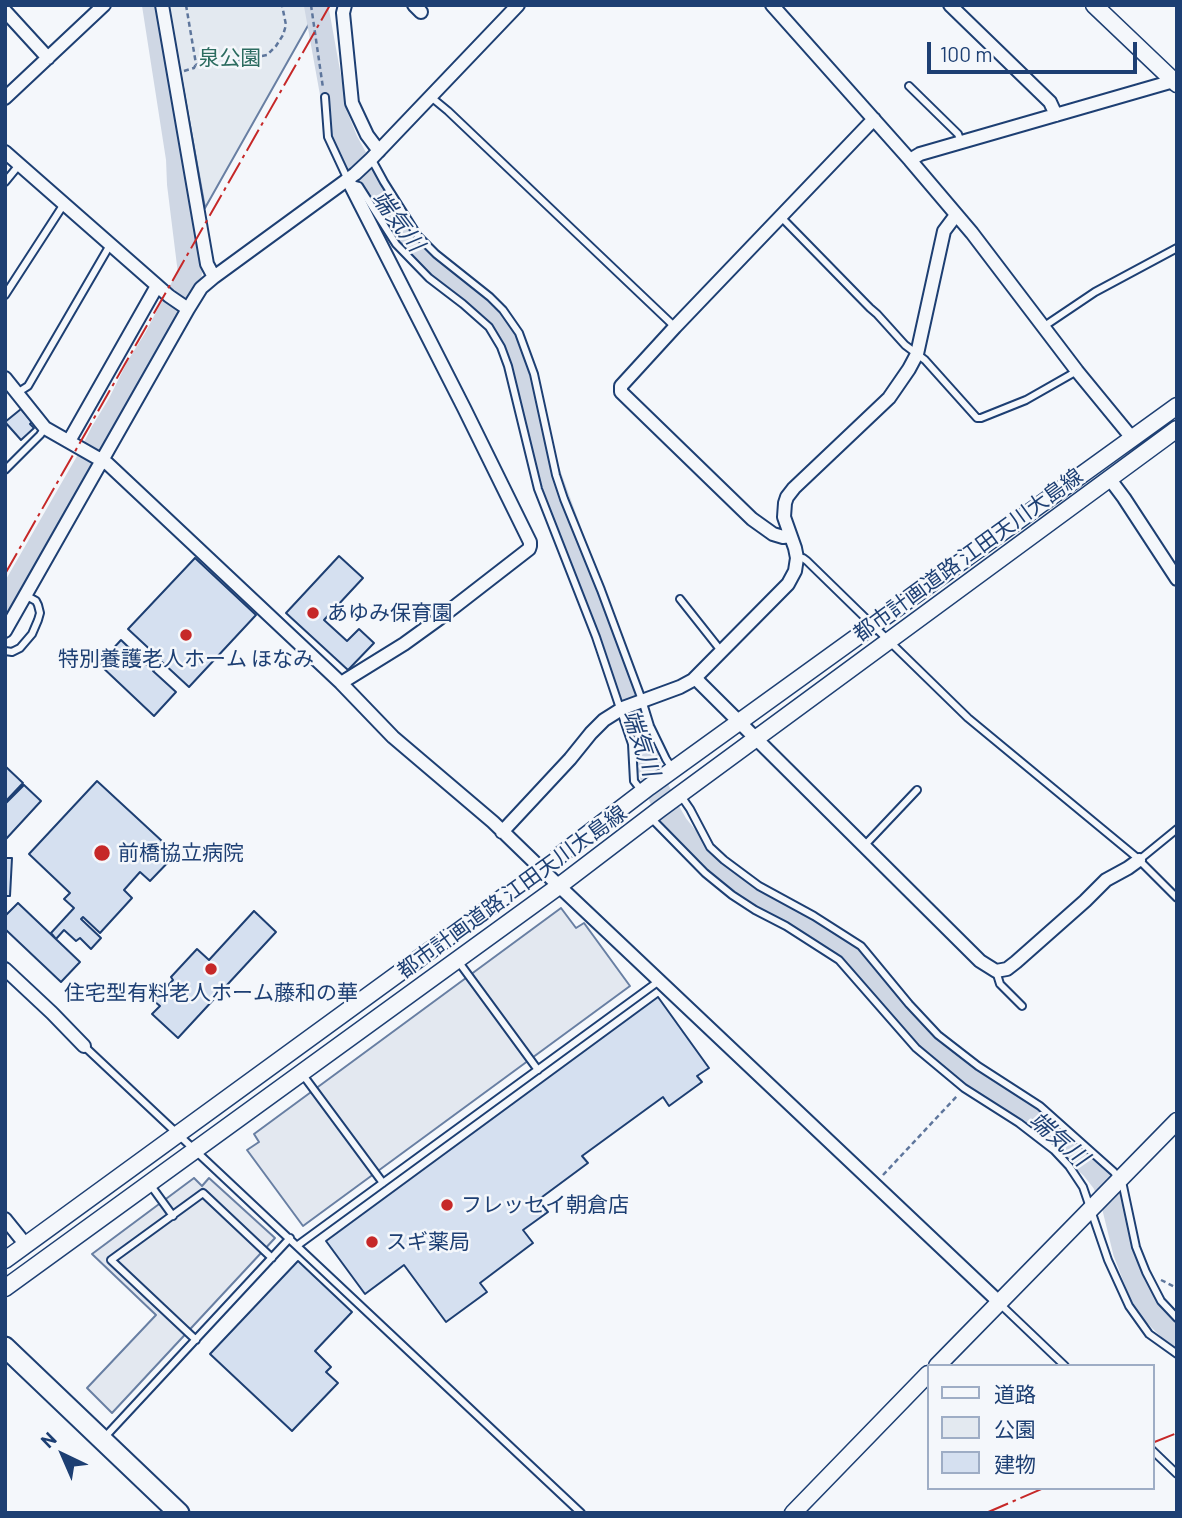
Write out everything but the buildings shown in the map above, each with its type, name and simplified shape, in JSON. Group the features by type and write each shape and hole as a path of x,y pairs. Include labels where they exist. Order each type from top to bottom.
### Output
{"main road":[{"path":"9,1356 103,1439 179,1513"}],"street":[{"path":"5,98 104,5"},
{"path":"162,5 207,264 214,277"},
{"path":"345,5 343,13 352,103 367,135 373,157"},
{"path":"5,631 31,598 96,456 178,303 352,181 518,5"},
{"path":"772,5 956,215 1132,438"},
{"path":"950,5 1050,102 1056,115"},
{"path":"1094,5 1176,82"},
{"path":"5,11 48,58"},
{"path":"910,160 920,154 1176,82"},
{"path":"790,536 773,534 752,519 621,392 621,386 874,119"},
{"path":"5,152 178,303"},
{"path":"341,683 440,618 530,546 352,181"},
{"path":"502,832 604,720 621,709 680,687 696,678 788,584 795,571 797,558 784,517 787,497 890,398 909,369 917,354 944,231 956,215"},
{"path":"69,441 157,286"},
{"path":"5,378 45,428 96,456 118,473 341,683 393,737 464,796 999,1302"},
{"name":"都市計画道路 江田天川大島線","path":"5,1260 542,869 646,789 1177,406"},
{"name":"都市計画道路 江田天川大島線","path":"5,1288 559,886 679,794 1177,429"},
{"path":"1109,478 1177,579"},
{"path":"696,678 980,961 996,971 1007,969 1105,880 1139,860"},
{"path":"5,969 84,1046"},
{"path":"939,1364 1177,1121"},
{"path":"5,1219 26,1245"},
{"path":"793,1513 926,1376"}],"lane":[{"path":"909,86 958,134 961,142"},
{"path":"325,97 328,137 352,181 359,186 396,244 429,278 463,303 489,327 501,347 538,489 621,709 632,744 635,781 646,789"},
{"path":"431,97 675,327"},
{"path":"373,157 384,182 418,236 490,297 519,333 534,374 556,475 564,499 601,590 650,726 671,771"},
{"path":"5,182 19,165"},
{"path":"5,295 64,204"},
{"path":"780,217 905,345 925,360 977,418 1026,400 1077,371"},
{"path":"16,393 28,386 110,245"},
{"path":"1044,327 1095,292 1177,248"},
{"path":"5,470 45,428"},
{"path":"797,558 807,561 968,718 1139,860 1177,898"},
{"path":"6,651 17,650 36,627 40,613 31,598"},
{"path":"680,599 723,652"},
{"path":"864,846 917,790"},
{"path":"679,794 690,808 710,847 724,860 759,887 814,916 861,946 938,1035 983,1070 1046,1111 1114,1172 1144,1269 1161,1301 1177,1318"},
{"path":"655,813 705,873 755,910 786,926 839,960 916,1048 964,1088 1020,1123 1054,1150 1079,1179 1093,1207 1108,1260 1129,1306 1149,1334 1177,1354"},
{"path":"1139,860 1177,829"},
{"path":"457,960 538,1070"},
{"path":"996,971 1000,984 1022,1006"},
{"path":"298,1245 659,981"},
{"path":"84,1046 581,1513"},
{"path":"301,1072 383,1184"},
{"path":"149,1183 173,1216"},
{"path":"196,1340 111,1260 203,1193 272,1258"},
{"path":"103,1439 290,1238"},
{"path":"999,1302 1063,1364"},
{"path":"1154,1452 1177,1474"}],"path":[{"path":"186,5 196,64 202,67 267,55 283,35 286,25 282,5"},
{"path":"311,5 325,97"},
{"path":"874,1185 964,1088"}],"green space":[{"name":"泉公園","path":"168,5 307,5 310,22 205,208"}],"shaded area":[{"path":"561,908 576,928 584,923 630,986 303,1226 247,1150 259,1142 254,1134"},
{"path":"194,1178 202,1186 209,1178 275,1238 112,1413 87,1388 156,1315 92,1254"}],"waterway":[{"path":"5,605 88,461 190,273 178,159 154,5"},
{"name":"端気川","path":"316,5 336,116 367,179 411,245 484,306 500,324 511,348 547,469 603,622 654,782 676,825 697,851 734,885 846,950 939,1052 976,1080 1030,1113 1093,1168 1104,1182 1113,1203 1125,1252 1140,1291 1151,1310 1177,1336"}],"power":[{"path":"5,574 330,5"},
{"path":"1154,1442 1177,1433"},
{"path":"986,1513 1039,1490"}],"place":[{"name":"あゆみ保育園","path":"313,613"},
{"name":"特別養護老人ホーム ほなみ","path":"186,635"},
{"name":"前橋協立病院","path":"102,853"},
{"name":"住宅型有料老人ホーム藤和の華","path":"211,969"},
{"name":"フレッセイ朝倉店","path":"447,1205"},
{"name":"スギ薬局","path":"372,1242"}]}
